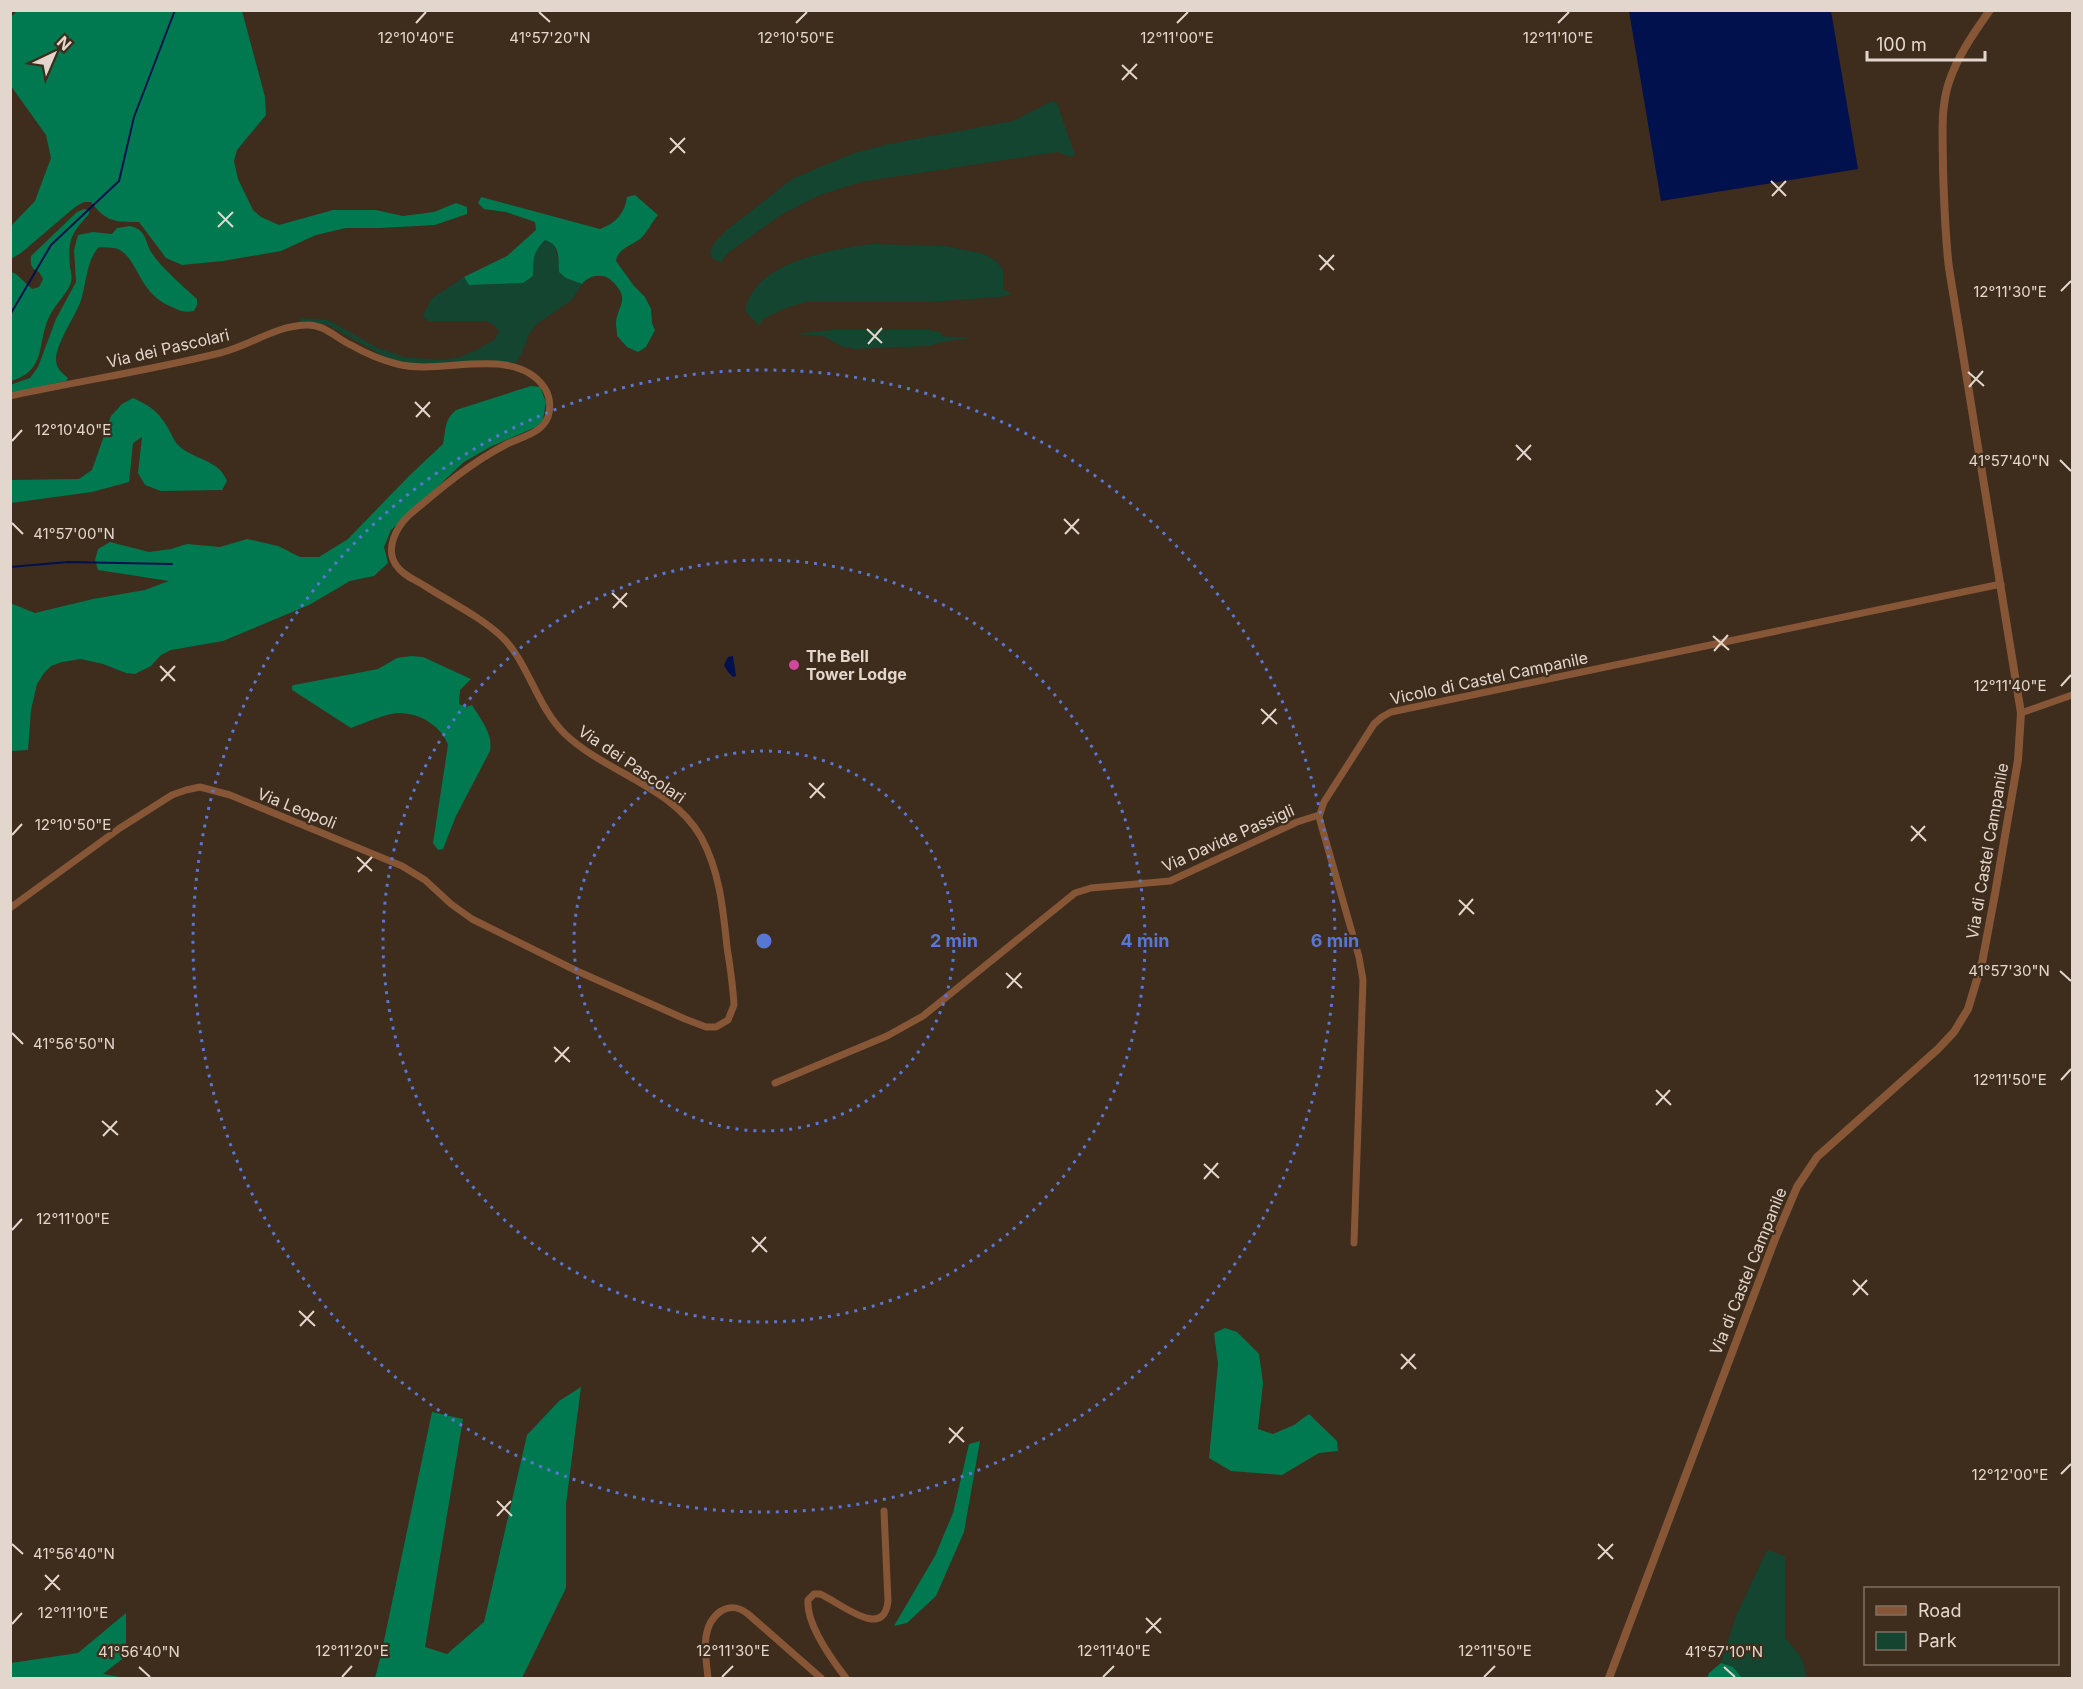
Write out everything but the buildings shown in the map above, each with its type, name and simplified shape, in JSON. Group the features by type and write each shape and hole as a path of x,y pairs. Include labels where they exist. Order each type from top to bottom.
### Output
{"street":[{"name":"Via di Castel Campanile","path":"1609,1678 1766,1260 1797,1187 1824,1149 1947,1040 1968,1009 1980,971 2019,754 2021,713 1948,260 1943,111 1949,82 1966,45 1990,10"},
{"name":"Via dei Pascolari","path":"10,396 222,353 277,330 309,325 324,329 348,344 399,365 423,368 506,365 524,370 542,384 547,391 550,406 545,423 536,431 507,444 468,467 408,516 394,537 393,558 395,564 406,574 476,618 506,641 545,709 566,735 668,801 692,825 710,857 720,887 734,1005 724,1023 716,1028 706,1027 578,971"},
{"name":"Vicolo di Castel Campanile","path":"1319,815 1324,802 1374,724 1389,713 2001,584"},
{"path":"2021,713 2073,695"},
{"name":"Via Leopoli","path":"10,908 120,828 165,799 193,788 208,788 402,866 425,880 466,915 578,971"},
{"path":"1319,815 1320,827 1359,957 1363,980 1354,1243"},
{"name":"Via Davide Passigli","path":"775,1083 877,1040 917,1020 940,1004 1066,898 1078,891 1170,881 1298,822 1319,815"},
{"path":"846,1678 815,1629 808,1600 814,1594 820,1594 862,1618 874,1619 882,1615 887,1609 888,1601 884,1511"},
{"path":"708,1678 706,1649 708,1628 719,1613 731,1607 739,1608 748,1614 821,1678"}],"green space":[{"path":"17,11 242,11 265,97 266,115 237,150 234,161 238,179 253,210 261,217 279,225 333,210 376,210 403,216 434,212 456,203 467,207 467,214 435,225 346,228 316,235 281,251 182,265 166,258 139,222 112,220 101,214 91,202 84,202 11,259 11,226 35,201 51,158 46,135 11,86 11,17"},
{"path":"1052,101 1057,103 1075,155 1071,157 1057,152 861,182 820,195 781,215 728,253 721,262 713,259 710,253 714,243 728,229 792,179 854,153 889,144 1013,121"},
{"path":"635,195 658,215 643,237 622,250 616,261 645,297 651,309 655,330 646,347 638,352 627,347 617,336 616,322 622,302 619,289 604,276 591,277 582,284 566,278 559,272 556,249 550,242 545,240 538,248 534,256 533,276 523,283 469,285 464,277 507,256 536,230 535,222 506,212 484,209 478,203 481,197 600,229 611,224 622,213 627,197"},
{"path":"84,209 89,210 89,214 78,227 70,243 72,278 70,285 50,315 36,363 23,376 11,381 11,272 32,289 39,287 43,279 32,266 31,256 77,212"},
{"path":"130,226 142,232 150,250 159,262 197,299 194,311 180,311 161,301 152,294 125,254 116,248 99,247 91,260 80,303 57,352 57,365 68,378 66,381 11,393 10,385 30,378 38,367 56,319 76,282 74,250 78,235 93,232 112,234 117,228"},
{"path":"545,240 555,246 559,264 566,278 582,284 572,300 537,324 529,334 516,363 486,360 443,365 414,365 385,357 326,324 301,323 300,318 328,320 378,348 404,357 441,360 460,357 494,340 499,331 486,321 428,321 423,315 431,299 464,277 469,285 523,283 533,276 534,256"},
{"path":"873,244 945,246 984,254 996,261 1003,269 1003,289 1012,294 1001,297 927,302 806,302 763,319 759,326 745,311 751,294 778,270 817,254"},
{"path":"832,330 930,330 940,332 942,336 970,338 930,346 853,349 841,346 823,336 797,334"},
{"path":"531,386 540,387 546,402 543,420 536,427 490,447 464,462 391,530 384,547 388,563 374,576 350,581 309,605 223,641 171,650 161,655 151,666 135,674 81,659 51,666 37,684 31,710 28,750 11,751 10,603 35,613 93,599 145,590 169,581 98,570 95,560 98,549 110,542 149,552 187,544 220,547 247,539 278,546 300,557 319,557 348,539 443,444 447,421 456,410"},
{"path":"133,398 149,407 165,422 178,445 184,450 218,468 227,481 222,490 161,491 145,485 138,473 142,437 133,443 129,482 92,492 11,503 11,480 79,479 92,470 111,416 122,404"},
{"path":"423,657 471,679 460,690 459,704 466,707 472,705 490,738 490,751 456,816 443,849 438,850 433,843 448,745 439,731 417,716 399,713 351,728 292,690 294,685 378,669 397,658"},
{"path":"1225,1328 1237,1332 1259,1354 1263,1383 1258,1429 1273,1434 1294,1425 1309,1414 1337,1441 1338,1451 1319,1453 1282,1475 1231,1471 1209,1458 1218,1364 1214,1333"},
{"path":"581,1387 566,1504 566,1588 522,1678 375,1678 432,1412 463,1419 425,1647 447,1654 484,1622 527,1435 559,1401"},
{"path":"980,1441 964,1532 936,1596 907,1623 894,1626 935,1556 953,1513 969,1444"},
{"path":"1767,1550 1785,1556 1785,1638 1800,1656 1806,1678 1742,1678 1733,1667 1721,1663 1736,1616"},
{"path":"126,1613 126,1656 103,1674 125,1678 11,1678 11,1663 78,1653"},
{"path":"1721,1663 1733,1667 1742,1678 1707,1678 1709,1673"}],"shaded area":[{"path":"1629,11 1831,11 1858,169 1661,201"},
{"path":"733,656 736,676 733,677 724,665 728,657"}],"waterway":[{"path":"10,315 51,245 119,181 134,117 175,10"},
{"path":"10,567 68,562 172,564"}],"place":[{"name":"The Bell Tower Lodge","path":"794,665"}]}
